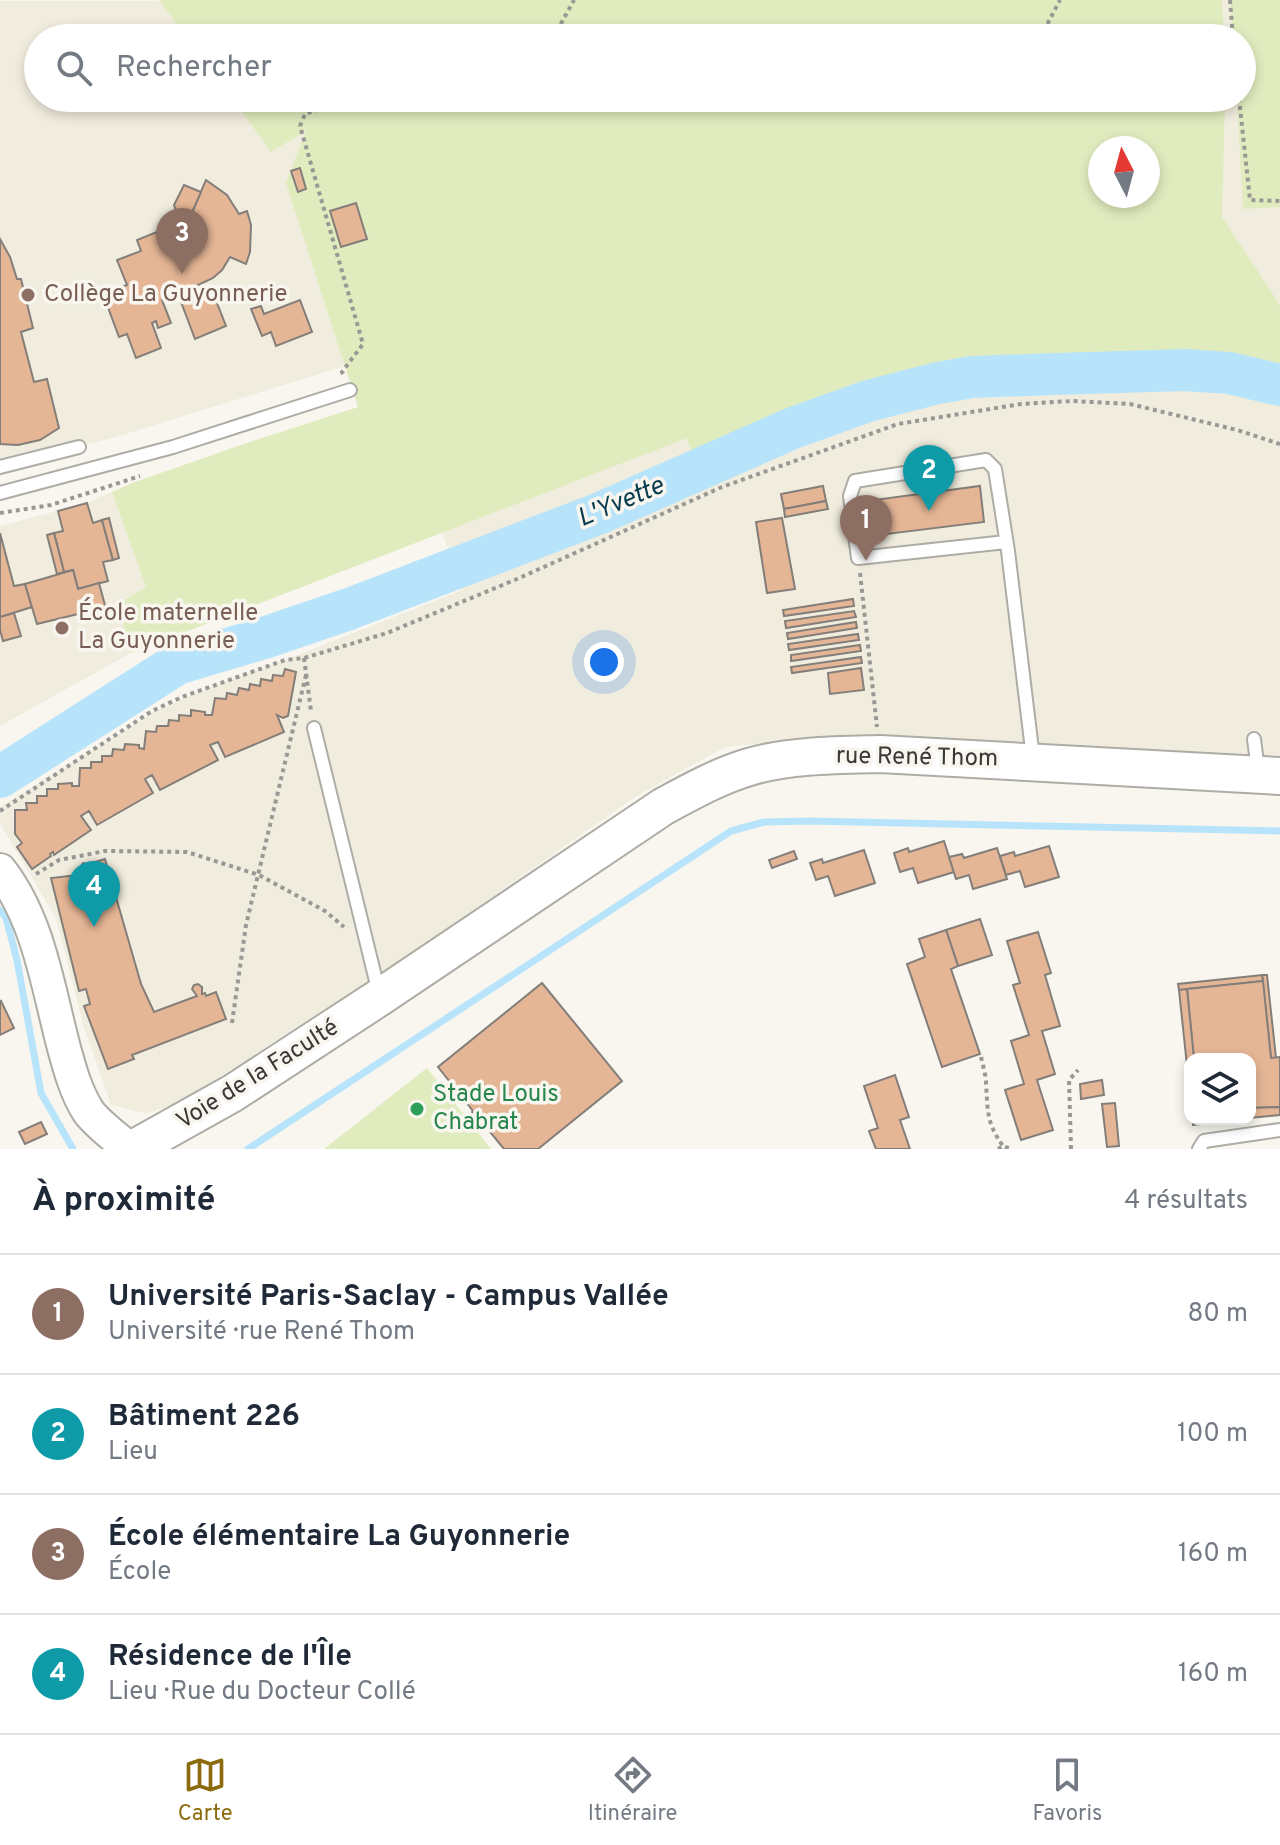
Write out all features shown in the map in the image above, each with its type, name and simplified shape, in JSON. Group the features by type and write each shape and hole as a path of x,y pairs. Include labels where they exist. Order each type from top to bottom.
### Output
{"main road":[{"name":"rue René Thom","path":"380,997 664,806 703,785 753,766 779,761 880,754 1033,761 1264,763"},
{"name":"Voie de la Faculté","path":"131,1149 233,1093 380,997"}],"street":[{"path":"0,870 25,911 41,958 72,1076 89,1113 131,1149"}],"lane":[{"path":"0,493 173,447 350,390"},
{"path":"0,467 79,447"},
{"path":"1006,542 858,558 850,496 855,481 986,460 995,469 1006,542 1033,761"},
{"path":"314,728 380,997"},
{"path":"1199,1149 1204,1141 1280,1130"}],"path":[{"path":"561,24 574,0"},
{"path":"1047,24 1060,0"},
{"path":"1230,0 1232,24"},
{"path":"311,112 305,114 300,126 363,344"},
{"path":"1241,112 1250,200 1280,201"},
{"path":"0,811 152,711 182,697 285,660 304,658 387,633 517,579 722,487 898,424 1021,404 1072,401 1130,404 1237,430 1280,444"},
{"path":"858,558 880,754"},
{"path":"304,658 314,728"},
{"path":"232,1023 246,925 306,675"},
{"path":"34,875 59,860 105,851 187,852 259,875 325,911 367,947"},
{"path":"981,1057 986,1081 986,1108 993,1132 1000,1148 1011,1149"},
{"path":"1071,1149 1069,1080 1078,1070"}],"shaded area":[{"path":"1280,0 1280,767 830,737 725,747 638,795 427,942 188,1098 147,1114 111,1105 84,1028 56,918 0,824 0,807 156,711 215,685 462,590 396,396 358,407 345,366 113,438 0,463 0,1"},
{"name":"École maternelle La Guyonnerie","path":"112,492 147,587 118,604 131,653 0,726 0,526 87,503"}],"green space":[{"path":"159,0 1222,0 1223,24 177,24"},
{"path":"1230,0 1280,0 1280,207 1243,209 1238,112 1256,112 1256,24 1232,24"},
{"path":"242,112 1225,112 1222,217 1280,305 1280,395 1175,361 984,366 831,403 693,457 687,438 131,653 118,604 146,587 112,492 358,407 286,183 306,131 271,152"},
{"name":"Stade Louis Chabrat","path":"427,1068 491,1149 324,1149"}],"building":[{"path":"300,168 306,189 298,192 291,171"},
{"path":"206,180 227,195 239,214 247,211 251,225 250,252 246,264 230,257 213,278 196,286 201,297 213,293 226,326 195,339 178,294 162,300 171,323 158,328 156,321 152,323 161,348 136,358 127,334 119,337 103,294 127,285 117,260 141,251 137,240 189,219"},
{"path":"184,185 201,192 189,219 181,223 174,205"},
{"path":"356,203 367,239 341,247 330,211"},
{"path":"0,239 17,279 21,279 33,328 21,332 34,382 47,379 59,428 40,440 18,445 0,444"},
{"path":"300,300 312,332 276,346 271,332 262,336 251,309 261,306 264,314"},
{"path":"823,486 826,501 784,509 781,494"},
{"path":"980,486 984,522 879,535 874,500"},
{"path":"826,501 828,509 785,517 784,509"},
{"path":"87,503 93,523 102,520 113,560 103,562 108,581 78,589 73,570 64,572 54,533 63,531 58,511"},
{"path":"109,518 119,558 113,560 102,520"},
{"path":"782,518 795,589 767,593 756,522"},
{"path":"0,533 14,586 25,584 32,607 0,617"},
{"path":"54,533 64,572 57,574 47,535"},
{"path":"73,570 78,589 99,583 106,609 80,620 78,614 37,624 25,584"},
{"path":"853,599 854,606 784,616 783,610"},
{"path":"854,611 856,617 786,628 785,621"},
{"path":"14,613 21,636 3,641 0,617"},
{"path":"856,622 857,628 788,639 787,633"},
{"path":"858,634 859,640 789,650 788,644"},
{"path":"860,645 861,651 791,661 791,655"},
{"path":"861,657 862,663 792,673 791,667"},
{"path":"861,668 864,690 830,694 828,673"},
{"path":"285,669 296,672 288,716 283,718 277,715 284,732 225,757 218,742 210,745 218,760 160,790 152,775 145,779 153,793 97,825 89,811 81,816 91,830 54,855 53,852 32,869 17,847 22,843 15,834 15,810 27,810 26,803 37,803 37,796 47,796 47,789 58,789 58,784 79,786 80,768 91,768 91,762 102,762 102,756 112,756 113,749 124,750 125,744 139,745 144,749 146,731 156,732 157,726 168,726 169,720 179,721 179,715 191,716 191,710 212,715 215,698 226,699 227,693 237,695 239,688 249,690 250,684 260,686 261,679 272,681 273,675 283,676"},
{"path":"944,841 954,872 918,883 913,868 900,872 894,853 908,848 909,852"},
{"path":"1049,846 1059,877 1025,887 1020,871 1006,875 1000,856 1014,852 1015,856"},
{"path":"997,848 1007,879 973,889 969,875 956,879 949,857 962,854 964,858"},
{"path":"864,850 875,883 835,896 828,876 816,880 810,863 822,859 823,863"},
{"path":"794,851 797,859 772,868 769,860"},
{"path":"105,859 141,984 154,1012 197,996 192,989 198,984 206,996 216,992 226,1019 132,1055 134,1059 108,1069 84,1006 90,1004 86,989 79,991 51,878 81,874 83,863"},
{"path":"980,919 992,955 958,966 946,930"},
{"path":"946,930 958,966 951,969 980,1054 942,1067 907,964 925,957 919,939"},
{"path":"1038,932 1051,973 1045,975 1060,1026 1042,1031 1055,1074 1037,1080 1053,1130 1021,1140 1005,1090 1024,1084 1011,1041 1029,1035 1013,985 1020,983 1007,941"},
{"path":"1262,975 1267,975 1276,1058 1271,1058"},
{"path":"1262,975 1263,981 1179,990 1178,984"},
{"path":"1263,981 1271,1058 1280,1057 1280,1107 1256,1108 1256,1053 1193,1053 1187,989"},
{"path":"542,983 622,1081 538,1149 504,1149 438,1067"},
{"path":"1187,989 1193,1053 1186,1053 1179,990"},
{"path":"0,1002 14,1028 0,1035"},
{"path":"895,1075 909,1117 900,1120 910,1149 876,1149 869,1131 878,1128 864,1086"},
{"path":"1102,1080 1104,1095 1081,1099 1080,1084"},
{"path":"1115,1103 1119,1146 1107,1147 1102,1104"},
{"path":"1280,1107 1280,1115 1256,1117 1256,1108"},
{"path":"41,1122 47,1134 25,1144 19,1132"}],"waterway":[{"name":"L'Yvette","path":"0,777 177,664 349,609 598,514 793,428 868,401 972,377 1185,370 1229,373 1280,385"},
{"path":"248,1149 731,831 764,822 809,821 1280,831"},
{"path":"0,910 6,918 17,960 41,1093 73,1149"}],"place":[{"name":"École élémentaire La Guyonnerie","path":"182,274"},
{"name":"Collège La Guyonnerie","path":"28,295"},
{"name":"Bâtiment 226","path":"929,511"},
{"name":"Université Paris-Saclay - Campus Vallée","path":"866,561"},
{"name":"École maternelle La Guyonnerie","path":"62,628"},
{"name":"Résidence de l'Île","path":"94,927"},
{"name":"Stade Louis Chabrat","path":"417,1109"}]}
